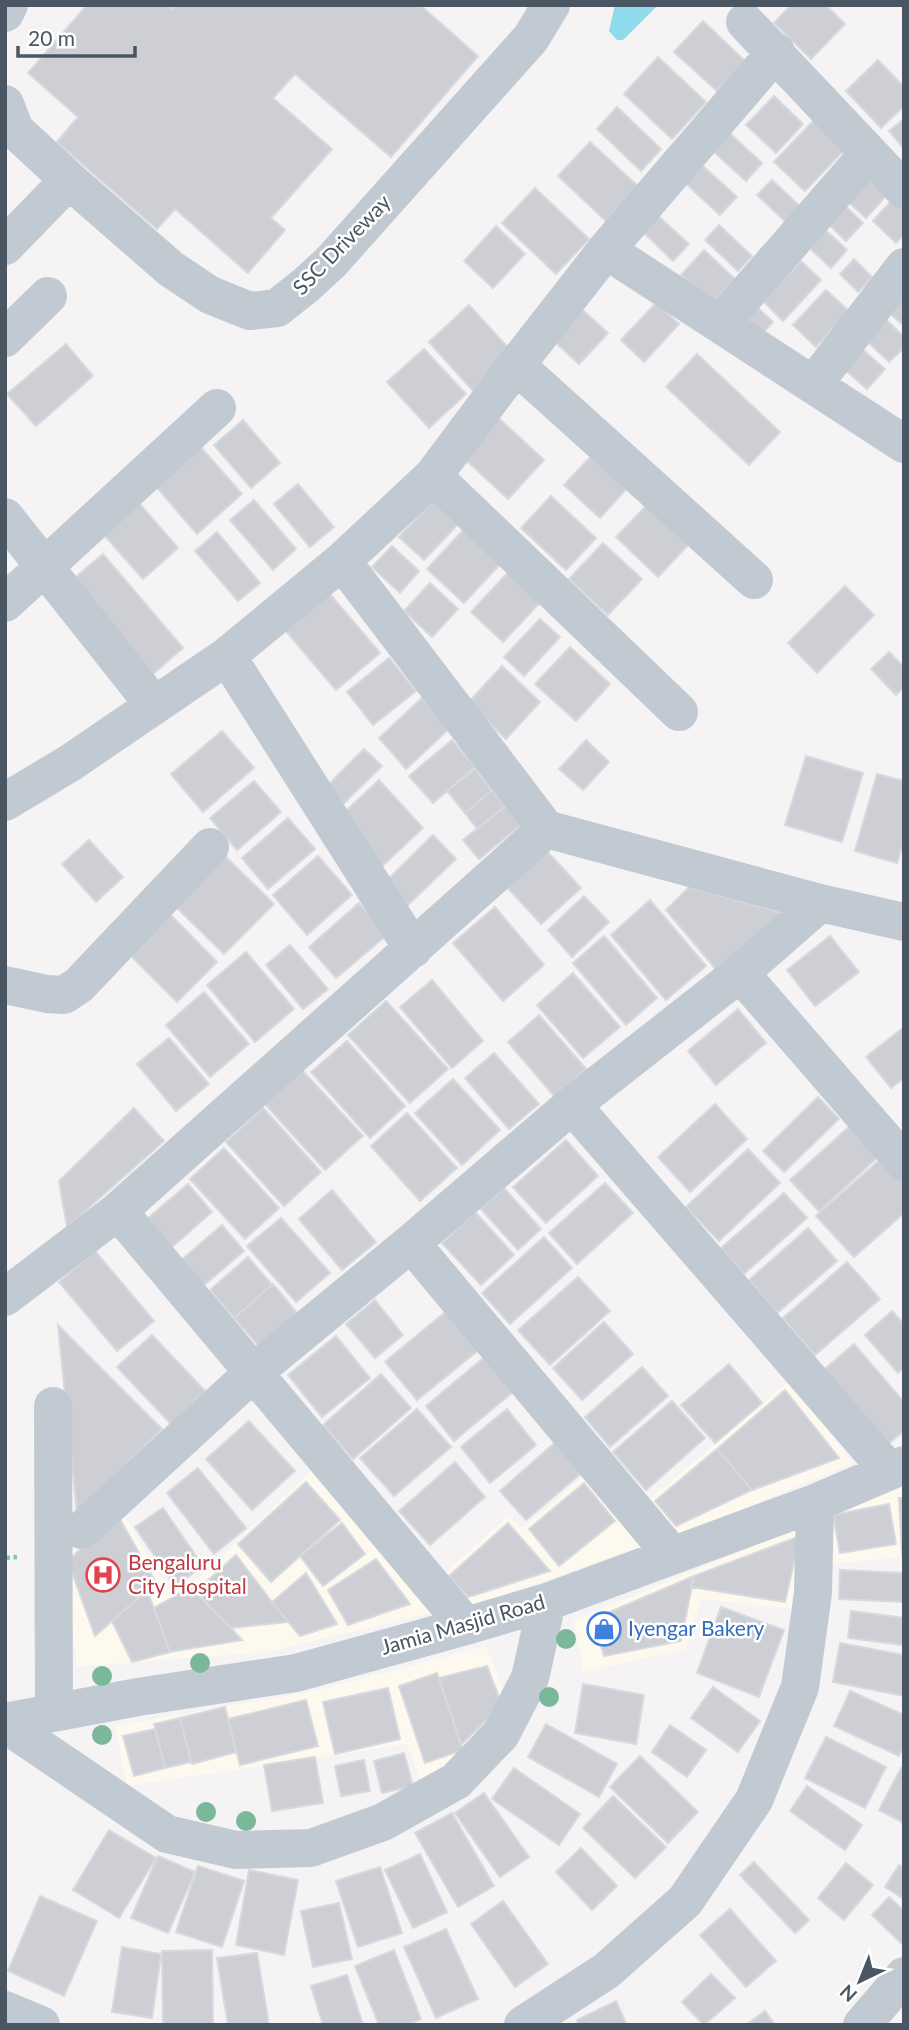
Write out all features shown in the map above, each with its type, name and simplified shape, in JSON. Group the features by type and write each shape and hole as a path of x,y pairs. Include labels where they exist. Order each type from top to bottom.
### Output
{"street":[{"path":"5,13 9,5"},
{"name":"SSC Driveway","path":"5,104 15,130 171,269 210,295 250,311 276,308 331,262 531,38 551,5"},
{"path":"745,22 904,190"},
{"path":"5,802 70,762 227,656 342,561 433,476 606,250 776,52"},
{"path":"720,324 869,153"},
{"path":"5,246 69,180"},
{"path":"606,250 904,444"},
{"path":"813,385 904,267"},
{"path":"5,338 48,296"},
{"path":"516,365 754,580"},
{"path":"5,603 218,408"},
{"path":"433,476 679,712"},
{"path":"5,517 154,705"},
{"path":"342,561 546,829 820,903 904,922"},
{"path":"227,656 413,949"},
{"path":"5,1297 118,1211 546,829"},
{"path":"5,985 64,995 79,985 210,847"},
{"path":"82,1530 253,1373 572,1105 740,973 820,903"},
{"path":"740,973 904,1162"},
{"path":"572,1105 897,1468"},
{"path":"118,1211 466,1626"},
{"path":"411,1243 672,1555"},
{"path":"53,1406 54,1713"},
{"name":"Jamia Masjid Road","path":"5,1723 296,1673 466,1626 547,1602 815,1503 897,1468"},
{"path":"523,2025 606,1971 685,1901 754,1800 800,1687 813,1592 815,1503"},
{"path":"5,1723 166,1834 236,1850 311,1847 383,1822 456,1781 466,1772 501,1734 530,1678 547,1602"},
{"path":"862,2025 904,1976"},
{"path":"5,2010 41,2025"}],"shaded area":[{"path":"789,1381 853,1463 676,1537 644,1504"},
{"path":"591,1470 655,1542 466,1608 438,1579 509,1515 522,1529"},
{"path":"310,1471 435,1612 267,1652 77,1667 61,1562 120,1508 170,1592 203,1575"},
{"path":"904,1484 904,1557 829,1564 828,1508"},
{"path":"807,1524 794,1609 701,1599 686,1649 583,1672 574,1620"},
{"path":"486,1646 509,1703 462,1758 422,1783 407,1744 127,1786 115,1726 314,1691"}],"water":[{"path":"615,5 658,5 623,40 617,40 609,31"}],"building":[{"path":"87,5 167,5 172,9 175,5 420,5 478,56 391,157 295,74 273,98 332,149 271,218 285,230 248,273 175,209 157,229 57,142 78,117 28,73"},
{"path":"791,5 826,5 845,24 811,59 774,23"},
{"path":"703,21 745,61 717,91 674,52"},
{"path":"658,57 706,102 672,139 624,94"},
{"path":"878,60 904,87 904,106 881,128 846,91"},
{"path":"774,96 803,124 776,153 746,125"},
{"path":"617,107 661,149 641,171 597,129"},
{"path":"815,119 846,148 805,191 774,162"},
{"path":"904,119 904,149 889,131"},
{"path":"721,125 762,163 746,181 704,143"},
{"path":"590,142 638,186 606,221 558,176"},
{"path":"702,165 737,197 720,215 685,183"},
{"path":"867,178 886,196 866,218 846,200"},
{"path":"772,180 803,209 789,225 757,195"},
{"path":"535,188 589,239 556,274 502,223"},
{"path":"835,196 863,223 846,241 818,214"},
{"path":"892,200 904,211 904,235 896,243 873,221"},
{"path":"656,214 689,244 673,261 641,230"},
{"path":"719,225 752,256 738,271 705,240"},
{"path":"820,225 847,250 831,268 803,242"},
{"path":"496,226 525,254 493,288 464,261"},
{"path":"704,250 735,279 712,303 681,275"},
{"path":"854,259 872,277 858,292 840,274"},
{"path":"801,261 821,280 783,321 763,301"},
{"path":"826,290 849,311 816,347 793,325"},
{"path":"896,294 904,301 904,326 883,307"},
{"path":"574,302 608,333 579,364 545,333"},
{"path":"656,303 679,324 644,362 621,340"},
{"path":"754,304 773,322 753,343 734,325"},
{"path":"469,305 514,354 473,391 429,342"},
{"path":"875,309 904,337 904,348 889,362 855,330"},
{"path":"855,343 885,369 867,389 837,363"},
{"path":"66,344 93,376 36,426 7,394"},
{"path":"424,349 466,394 429,428 387,382"},
{"path":"697,354 780,432 749,465 666,387"},
{"path":"491,411 544,460 508,499 455,450"},
{"path":"243,420 280,463 251,488 214,445"},
{"path":"198,444 242,494 197,534 153,483"},
{"path":"595,452 630,485 600,518 564,485"},
{"path":"298,484 334,527 310,547 274,504"},
{"path":"133,496 178,548 143,579 97,527"},
{"path":"551,496 596,538 566,570 521,528"},
{"path":"435,499 460,522 424,560 399,537"},
{"path":"254,500 296,549 273,570 230,520"},
{"path":"648,504 690,543 658,577 616,537"},
{"path":"468,525 505,559 464,603 427,569"},
{"path":"217,532 260,583 238,601 195,551"},
{"path":"603,543 642,579 608,615 569,579"},
{"path":"392,546 419,571 400,593 372,567"},
{"path":"103,554 183,648 146,680 65,586"},
{"path":"515,565 547,595 503,642 471,612"},
{"path":"430,583 458,609 432,637 404,611"},
{"path":"845,586 874,615 817,673 788,643"},
{"path":"329,593 380,653 336,690 285,630"},
{"path":"540,619 560,637 524,676 504,657"},
{"path":"570,647 610,684 576,721 535,684"},
{"path":"889,652 904,667 904,687 896,695 871,669"},
{"path":"389,658 416,691 373,725 347,692"},
{"path":"502,666 540,702 506,739 468,703"},
{"path":"422,698 449,729 406,769 379,738"},
{"path":"222,731 254,768 203,812 171,774"},
{"path":"452,740 475,767 433,803 409,776"},
{"path":"586,740 609,762 583,790 559,769"},
{"path":"364,749 382,766 338,809 321,792"},
{"path":"806,756 863,773 842,842 785,825"},
{"path":"475,769 492,790 465,813 447,791"},
{"path":"877,774 904,781 904,840 897,863 855,851"},
{"path":"379,780 423,828 379,869 335,821"},
{"path":"254,781 281,812 237,850 210,818"},
{"path":"492,790 505,807 477,829 465,813"},
{"path":"506,806 521,825 479,859 463,840"},
{"path":"288,818 315,849 268,889 242,858"},
{"path":"433,835 456,859 408,905 386,881"},
{"path":"89,840 123,877 96,902 62,864"},
{"path":"544,848 581,888 541,924 505,885"},
{"path":"221,852 274,904 224,954 171,902"},
{"path":"318,856 352,895 307,935 273,895"},
{"path":"689,887 787,914 719,973 666,910"},
{"path":"584,896 609,922 572,957 548,930"},
{"path":"650,900 706,966 666,1000 611,935"},
{"path":"359,903 387,935 336,978 309,947"},
{"path":"495,907 544,965 503,1001 453,943"},
{"path":"164,908 217,962 177,1002 124,949"},
{"path":"604,936 657,998 626,1025 573,963"},
{"path":"830,936 859,972 815,1006 787,970"},
{"path":"290,945 328,989 303,1009 266,965"},
{"path":"246,952 294,1009 255,1042 207,985"},
{"path":"573,973 620,1027 583,1058 537,1005"},
{"path":"432,980 483,1041 452,1068 400,1007"},
{"path":"204,992 249,1044 210,1077 166,1025"},
{"path":"386,1001 448,1069 410,1103 348,1035"},
{"path":"738,1009 766,1043 716,1085 688,1051"},
{"path":"539,1015 586,1069 554,1096 508,1042"},
{"path":"904,1027 904,1078 891,1088 866,1057"},
{"path":"169,1038 209,1084 176,1111 137,1064"},
{"path":"347,1041 405,1106 370,1138 311,1072"},
{"path":"494,1053 539,1104 509,1129 465,1078"},
{"path":"301,1069 363,1136 325,1170 264,1103"},
{"path":"453,1079 500,1130 462,1165 415,1113"},
{"path":"818,1097 839,1119 784,1172 763,1151"},
{"path":"715,1104 747,1139 690,1192 658,1157"},
{"path":"134,1108 164,1141 67,1227 59,1181"},
{"path":"263,1108 321,1172 284,1206 226,1142"},
{"path":"407,1113 457,1168 420,1201 371,1146"},
{"path":"850,1126 878,1157 819,1211 790,1180"},
{"path":"566,1140 598,1176 546,1223 513,1187"},
{"path":"224,1148 279,1208 245,1239 190,1179"},
{"path":"748,1149 780,1183 719,1241 686,1207"},
{"path":"882,1158 904,1182 904,1213 854,1257 816,1216"},
{"path":"605,1183 633,1213 577,1264 549,1233"},
{"path":"188,1184 212,1212 172,1247 147,1219"},
{"path":"504,1188 541,1229 518,1250 481,1209"},
{"path":"332,1190 376,1242 342,1270 299,1219"},
{"path":"784,1193 807,1218 744,1274 721,1248"},
{"path":"475,1212 514,1255 481,1285 442,1243"},
{"path":"281,1218 330,1273 296,1302 247,1246"},
{"path":"222,1225 244,1251 202,1287 180,1261"},
{"path":"808,1228 837,1261 777,1313 749,1280"},
{"path":"544,1237 572,1268 510,1324 482,1293"},
{"path":"95,1251 154,1321 117,1351 59,1282"},
{"path":"248,1257 272,1285 234,1318 210,1290"},
{"path":"847,1262 880,1299 815,1355 783,1318"},
{"path":"578,1277 610,1311 550,1365 518,1330"},
{"path":"273,1284 297,1313 259,1346 234,1318"},
{"path":"375,1300 403,1335 375,1358 346,1324"},
{"path":"449,1309 481,1348 417,1400 385,1362"},
{"path":"892,1311 904,1324 904,1367 898,1373 865,1335"},
{"path":"604,1322 633,1354 582,1400 553,1368"},
{"path":"58,1325 162,1429 77,1513"},
{"path":"152,1335 205,1391 171,1424 117,1367"},
{"path":"336,1336 370,1378 322,1417 288,1375"},
{"path":"854,1344 904,1402 904,1431 884,1447 820,1373"},
{"path":"487,1355 515,1390 454,1441 426,1406"},
{"path":"729,1364 762,1403 715,1443 681,1405"},
{"path":"642,1367 668,1396 610,1447 585,1417"},
{"path":"381,1374 411,1408 353,1459 323,1425"},
{"path":"785,1390 839,1458 752,1490 717,1449"},
{"path":"672,1401 705,1438 646,1490 613,1452"},
{"path":"417,1409 451,1447 394,1496 360,1458"},
{"path":"507,1409 536,1445 490,1483 461,1447"},
{"path":"249,1421 295,1471 252,1510 206,1459"},
{"path":"558,1440 584,1471 526,1520 500,1491"},
{"path":"717,1449 752,1490 676,1526 655,1501"},
{"path":"455,1462 485,1497 430,1545 399,1511"},
{"path":"198,1468 246,1528 214,1554 167,1493"},
{"path":"306,1482 340,1520 271,1582 238,1544"},
{"path":"584,1483 615,1521 559,1566 529,1529"},
{"path":"899,1498 904,1498 904,1555 902,1555"},
{"path":"889,1504 896,1544 840,1553 833,1515"},
{"path":"163,1508 203,1566 175,1586 135,1527"},
{"path":"117,1514 156,1583 95,1636 68,1561"},
{"path":"342,1523 365,1554 323,1586 300,1556"},
{"path":"508,1523 550,1571 468,1597 449,1576"},
{"path":"800,1536 785,1602 691,1587 694,1576"},
{"path":"236,1555 288,1622 231,1628 195,1592"},
{"path":"376,1559 410,1604 348,1625 328,1590"},
{"path":"840,1570 904,1573 904,1602 839,1599"},
{"path":"306,1573 337,1624 300,1636 272,1602"},
{"path":"694,1576 681,1641 604,1656 593,1619"},
{"path":"191,1587 242,1640 170,1652 154,1608"},
{"path":"147,1590 170,1652 132,1662 112,1621"},
{"path":"721,1607 784,1630 759,1697 697,1673"},
{"path":"851,1611 904,1618 904,1645 848,1638"},
{"path":"840,1643 904,1655 904,1696 833,1682"},
{"path":"487,1666 502,1705 461,1745 439,1678"},
{"path":"437,1673 463,1750 425,1763 399,1686"},
{"path":"583,1684 644,1695 636,1744 575,1733"},
{"path":"713,1687 760,1721 738,1752 691,1718"},
{"path":"388,1688 400,1739 335,1754 323,1702"},
{"path":"850,1691 904,1715 904,1746 899,1756 834,1726"},
{"path":"306,1700 318,1746 240,1765 228,1719"},
{"path":"225,1707 236,1752 192,1764 180,1718"},
{"path":"180,1718 191,1762 165,1768 154,1724"},
{"path":"546,1724 617,1764 599,1797 528,1757"},
{"path":"670,1725 706,1750 687,1777 652,1752"},
{"path":"155,1729 165,1768 134,1776 123,1736"},
{"path":"826,1737 886,1767 865,1808 805,1778"},
{"path":"404,1753 413,1786 382,1793 374,1761"},
{"path":"640,1756 698,1812 668,1843 610,1787"},
{"path":"315,1757 323,1803 272,1811 264,1765"},
{"path":"364,1760 370,1791 341,1796 335,1766"},
{"path":"514,1768 580,1814 559,1845 492,1799"},
{"path":"901,1768 904,1769 904,1823 879,1810"},
{"path":"807,1786 862,1825 845,1850 790,1811"},
{"path":"484,1793 529,1857 500,1877 455,1813"},
{"path":"613,1796 666,1847 635,1878 583,1828"},
{"path":"452,1813 494,1886 458,1907 415,1833"},
{"path":"109,1830 156,1858 119,1918 73,1890"},
{"path":"581,1848 617,1886 592,1910 556,1872"},
{"path":"420,1854 447,1912 413,1928 385,1870"},
{"path":"158,1856 195,1872 168,1933 131,1918"},
{"path":"754,1862 809,1920 795,1933 740,1875"},
{"path":"846,1863 873,1885 844,1920 818,1898"},
{"path":"899,1865 904,1868 904,1899 885,1887"},
{"path":"198,1866 244,1881 222,1947 176,1932"},
{"path":"380,1867 402,1933 358,1947 336,1881"},
{"path":"249,1870 298,1880 284,1955 236,1945"},
{"path":"40,1896 97,1921 64,1996 8,1971"},
{"path":"889,1897 904,1911 904,1940 901,1943 872,1915"},
{"path":"503,1901 548,1964 515,1987 471,1924"},
{"path":"339,1903 352,1959 313,1967 301,1911"},
{"path":"730,1909 776,1961 746,1987 700,1935"},
{"path":"446,1929 478,1999 436,2018 404,1947"},
{"path":"122,1947 161,1954 152,2018 112,2012"},
{"path":"212,1950 213,2025 163,2025 162,1951"},
{"path":"394,1950 421,2019 407,2025 379,2025 355,1966"},
{"path":"257,1953 269,2025 228,2025 217,1958"},
{"path":"711,1974 735,1998 704,2025 682,2002"},
{"path":"347,1975 363,2025 323,2025 311,1986"},
{"path":"616,2001 627,2025 579,2025 577,2020"},
{"path":"765,2011 775,2025 746,2025"}],"place":[{"name":"Bengaluru City Hospital","path":"103,1575"},
{"name":"Iyengar Bakery","path":"604,1629"}]}
